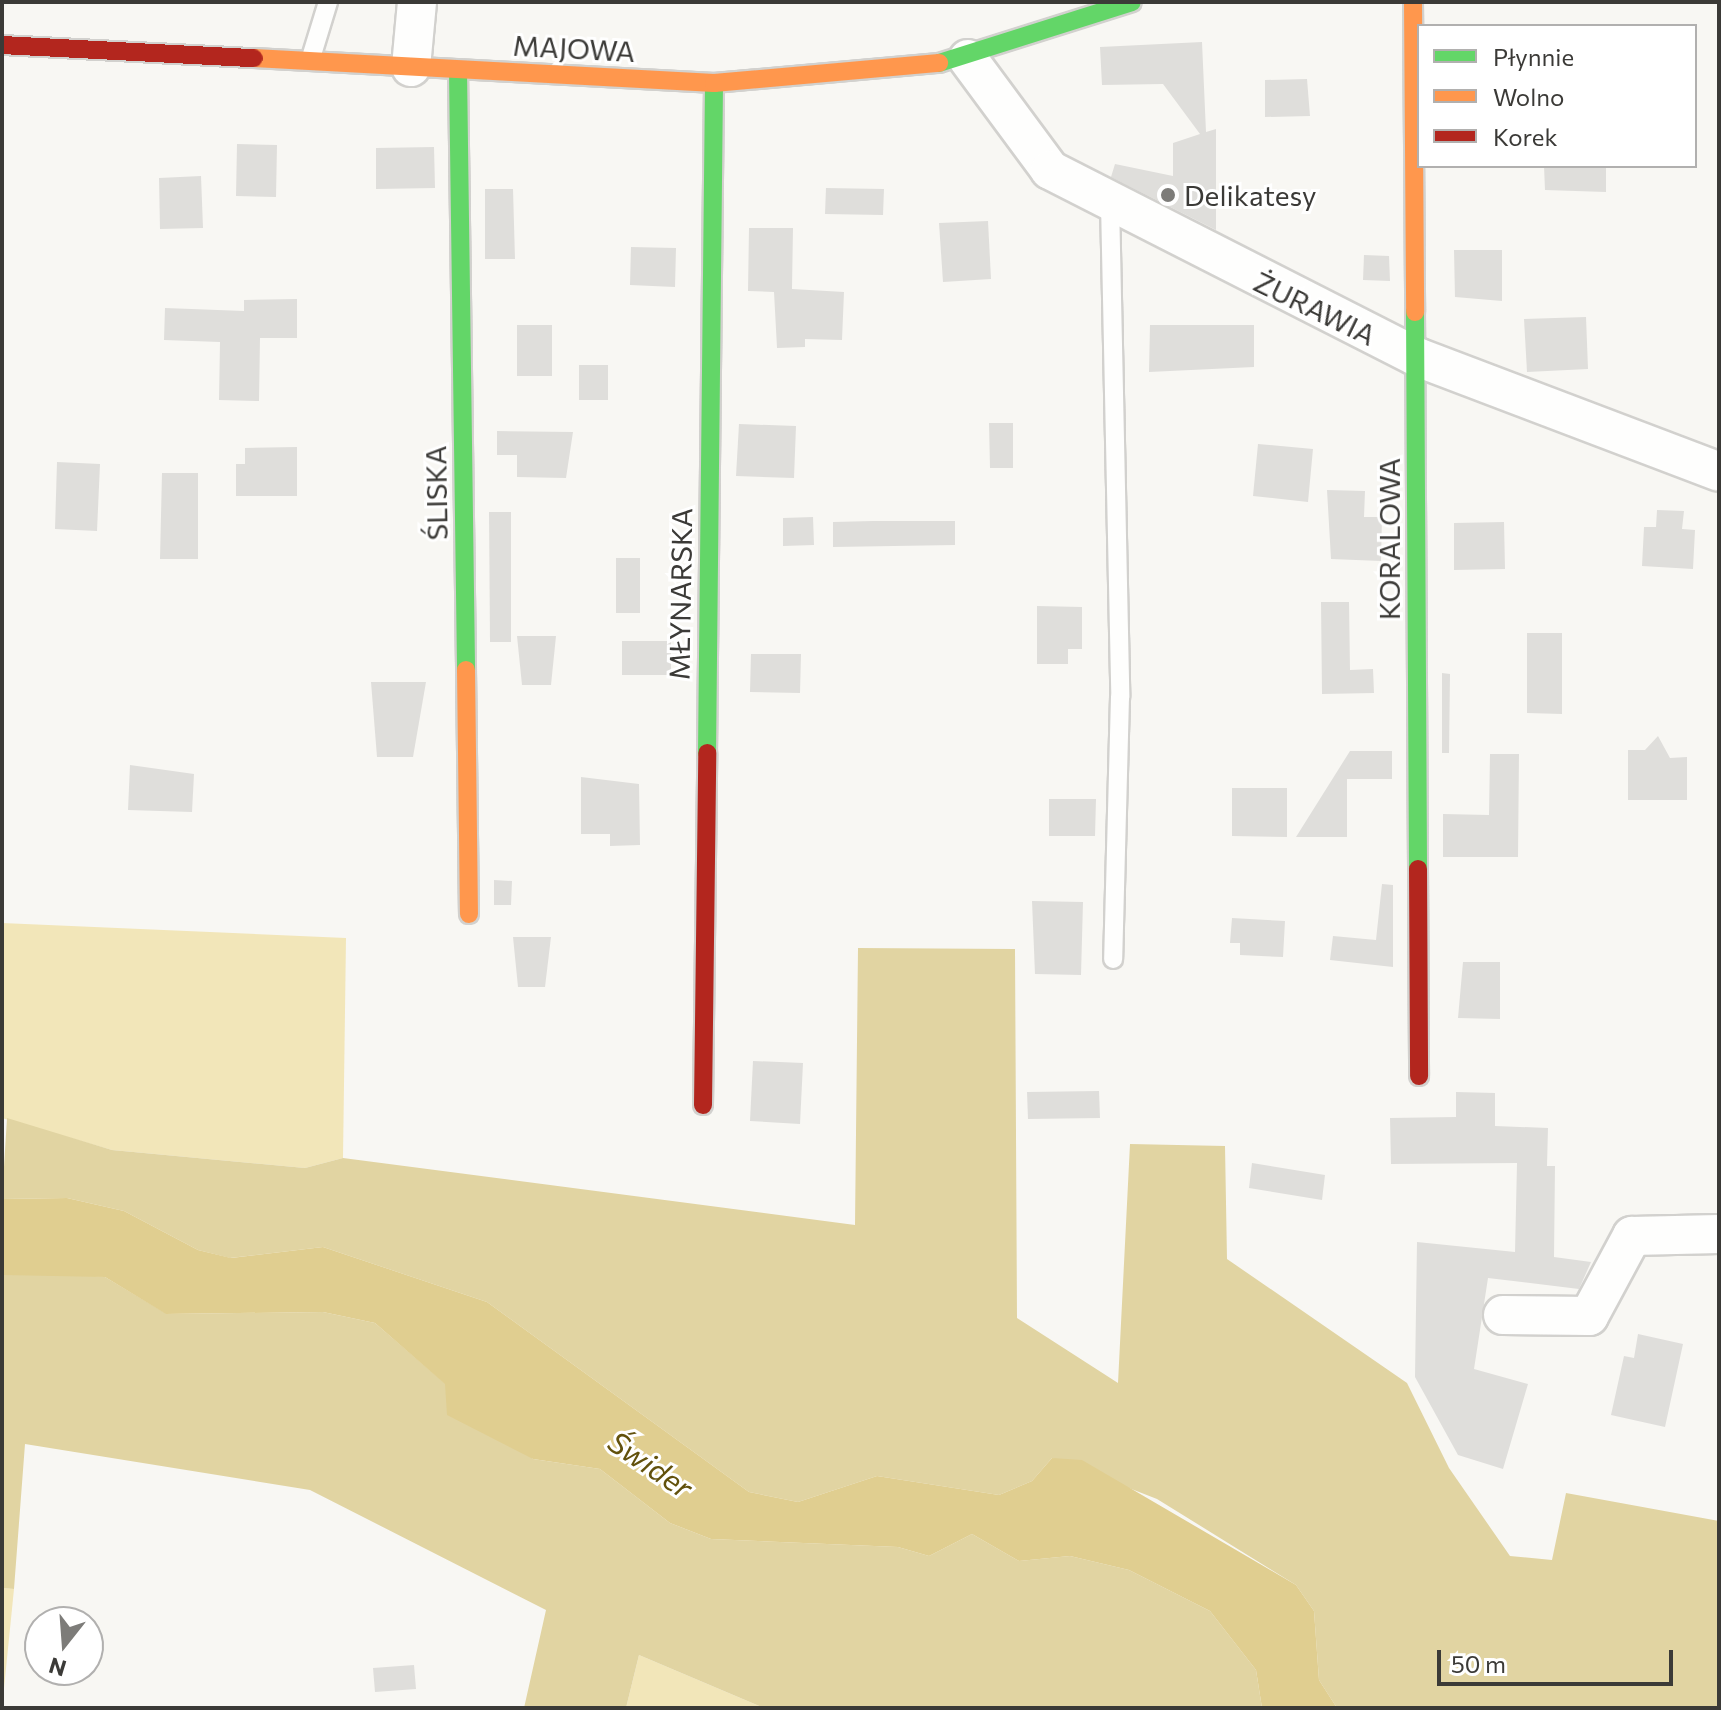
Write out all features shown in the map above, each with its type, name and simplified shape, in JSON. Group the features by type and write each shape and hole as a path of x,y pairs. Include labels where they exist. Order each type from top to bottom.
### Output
{"street":[{"path":"411,67 417,2"},
{"name":"MAJOWA","path":"2,45 309,64 714,83 837,78 968,59 1132,2"},
{"name":"KORALOWA","path":"1413,2 1419,1076"},
{"name":"ŻURAWIA","path":"968,59 1050,170 1417,357 1719,472"},
{"name":"ŚLISKA","path":"458,71 469,914"},
{"name":"MŁYNARSKA","path":"703,1105 714,83"},
{"path":"1503,1315 1589,1316 1632,1236 1719,1234"}],"lane":[{"path":"309,64 328,2"},
{"path":"1110,202 1120,668 1113,959"}],"shaded area":[{"path":"2,923 346,938 343,1158 305,1168 112,1150 2,1118"},
{"path":"858,948 1015,949 1017,1318 1118,1383 1130,1144 1225,1146 1227,1259 1407,1383 1449,1468 1510,1556 1552,1560 1566,1493 1719,1521 1719,1708 1337,1708 1319,1680 1314,1611 1296,1585 1157,1499 1052,1458 1032,1481 999,1495 877,1476 798,1502 749,1492 487,1302 323,1247 230,1258 198,1250 124,1211 67,1198 2,1199 7,1118 112,1150 305,1168 343,1158 855,1225"},
{"path":"55,1272 105,1277 167,1314 323,1312 375,1323 533,1459 600,1469 670,1523 711,1539 898,1547 929,1556 972,1534 1019,1561 1070,1556 1129,1570 1210,1611 1256,1670 1262,1708 764,1708 639,1655 626,1708 524,1708 546,1610 310,1490 25,1444 14,1589 2,1588 2,1275"},
{"path":"2,1588 14,1589 2,1708"},
{"path":"639,1655 764,1708 626,1708"}],"water":[{"name":"Świder","path":"67,1198 124,1211 198,1250 231,1258 323,1247 487,1302 749,1492 798,1502 877,1476 999,1495 1032,1481 1052,1458 1082,1460 1296,1585 1314,1611 1319,1680 1337,1708 1262,1708 1256,1670 1210,1611 1129,1570 1070,1556 1019,1561 972,1534 929,1556 898,1547 711,1539 670,1523 600,1469 533,1459 447,1415 445,1384 375,1323 323,1312 166,1314 105,1277 2,1275 2,1199"}],"building":[{"path":"1202,42 1206,132 1216,129 1216,230 1111,177 1115,164 1173,176 1173,143 1200,134 1163,84 1102,85 1100,47"},
{"path":"1307,79 1310,116 1265,117 1265,80"},
{"path":"237,144 277,145 276,197 236,196"},
{"path":"434,147 435,188 376,189 376,148"},
{"path":"1544,168 1606,168 1606,192 1545,190"},
{"path":"201,176 203,228 160,229 159,178"},
{"path":"826,188 884,189 883,215 825,214"},
{"path":"485,189 513,189 515,259 485,259"},
{"path":"988,221 991,279 943,282 939,223"},
{"path":"749,228 793,228 792,289 844,292 842,340 805,339 805,347 777,348 774,292 748,291"},
{"path":"631,247 676,248 675,287 630,285"},
{"path":"1454,250 1502,250 1502,301 1455,297"},
{"path":"1364,255 1389,256 1390,281 1363,280"},
{"path":"297,299 297,338 260,338 259,401 219,400 220,342 164,340 165,308 244,311 244,300"},
{"path":"1586,317 1588,369 1527,372 1524,319"},
{"path":"517,325 552,325 552,376 517,376"},
{"path":"1150,325 1254,325 1254,367 1149,372"},
{"path":"579,365 608,365 608,400 579,400"},
{"path":"989,423 1013,423 1013,468 990,468"},
{"path":"739,424 796,426 794,478 736,476"},
{"path":"497,431 573,432 566,478 517,477 517,455 497,455"},
{"path":"1258,444 1313,449 1308,502 1253,496"},
{"path":"297,447 297,496 236,496 236,464 245,464 245,448"},
{"path":"57,462 100,464 97,531 55,529"},
{"path":"162,473 198,473 198,559 160,559"},
{"path":"1327,490 1365,491 1364,517 1382,517 1381,561 1331,559"},
{"path":"1657,510 1684,511 1682,529 1695,530 1693,569 1642,566 1644,527 1656,527"},
{"path":"489,512 511,512 511,642 490,642"},
{"path":"813,517 814,545 783,546 783,518"},
{"path":"955,521 955,545 833,547 833,522"},
{"path":"1504,522 1505,569 1454,570 1454,523"},
{"path":"616,558 640,558 640,613 616,613"},
{"path":"1321,602 1349,602 1350,670 1373,669 1374,693 1322,694"},
{"path":"1037,606 1082,607 1082,649 1068,649 1068,664 1037,664"},
{"path":"1527,633 1562,633 1562,714 1527,713"},
{"path":"517,636 556,636 551,685 522,685"},
{"path":"622,641 671,641 671,675 622,675"},
{"path":"751,654 801,654 800,693 750,692"},
{"path":"1442,673 1450,674 1449,753 1442,753"},
{"path":"371,682 426,682 413,757 377,757"},
{"path":"1658,736 1670,758 1687,757 1687,800 1628,800 1628,750 1645,750"},
{"path":"1350,751 1392,751 1392,779 1347,779 1347,837 1296,837"},
{"path":"1490,754 1519,754 1518,857 1443,857 1443,814 1489,815"},
{"path":"130,765 194,774 192,812 128,810"},
{"path":"581,777 639,784 640,845 610,846 610,834 581,834"},
{"path":"1232,788 1287,788 1287,837 1232,836"},
{"path":"1049,799 1096,799 1095,836 1049,836"},
{"path":"494,880 512,881 511,905 494,905"},
{"path":"1382,884 1393,885 1393,967 1330,960 1333,936 1376,940"},
{"path":"1032,901 1083,902 1081,975 1035,974"},
{"path":"1232,918 1285,921 1283,957 1240,955 1240,943 1230,943"},
{"path":"513,937 551,937 545,987 518,987"},
{"path":"1463,962 1500,962 1500,1019 1458,1018"},
{"path":"753,1061 803,1063 800,1124 750,1121"},
{"path":"1099,1091 1100,1118 1028,1119 1027,1092"},
{"path":"1456,1092 1495,1093 1495,1126 1548,1128 1547,1166 1555,1166 1554,1257 1591,1262 1579,1289 1488,1278 1474,1369 1528,1384 1503,1469 1458,1455 1415,1377 1417,1242 1515,1252 1517,1163 1391,1164 1390,1118 1456,1117"},
{"path":"1252,1163 1325,1175 1322,1200 1249,1188"},
{"path":"1638,1334 1683,1344 1665,1427 1611,1415 1624,1356 1634,1358"},
{"path":"414,1665 416,1689 375,1692 373,1668"}],"traffic: fast":[{"path":"939,63 1132,2"},
{"path":"458,71 466,670"},
{"path":"707,753 714,83"},
{"path":"1415,312 1418,869"}],"traffic: slow":[{"path":"1413,2 1415,312"},
{"path":"254,58 714,83 939,63"},
{"path":"466,670 469,914"}],"traffic: jam":[{"path":"2,45 254,58"},
{"path":"703,1105 707,753"},
{"path":"1418,869 1419,1076"}],"place":[{"name":"Delikatesy","path":"1168,195"}]}
